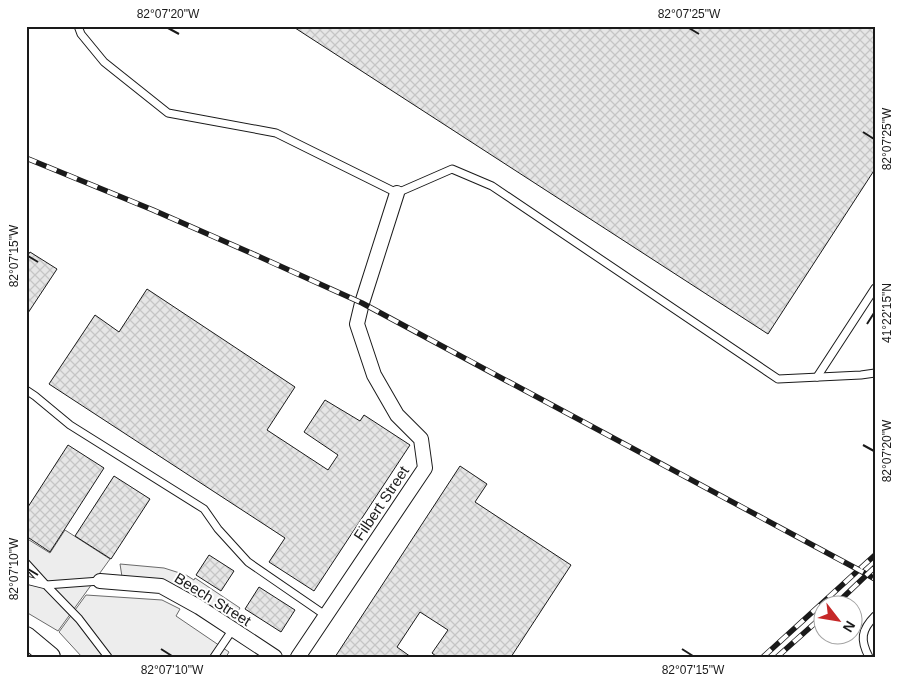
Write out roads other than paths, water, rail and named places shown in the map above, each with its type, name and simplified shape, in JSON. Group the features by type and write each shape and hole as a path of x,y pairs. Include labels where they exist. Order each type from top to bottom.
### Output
{"main road":[{"path":"26,637 50,657"}],"street":[{"name":"Filbert Street","path":"298,657 425,468 421,439 397,415 374,375 357,324 397,192"},
{"name":"Beech Street","path":"100,581 161,586 199,607 275,657"}],"lane":[{"path":"78,26 81,34 104,62 168,114 276,134 397,192 452,169 492,186 778,379 875,373"},
{"path":"817,377 875,288"},
{"path":"26,390 70,424 204,509 218,530 248,562 326,615"},
{"path":"26,563 79,619 108,657"},
{"path":"26,580 46,585 100,581"},
{"path":"869,657 864,646 863,635 869,622 875,616"},
{"path":"214,657 233,629"}],"railway":[{"path":"26,158 153,210 362,303 875,579"},
{"path":"763,657 875,555"},
{"path":"845,596 875,567"},
{"path":"777,657 814,624"}]}
